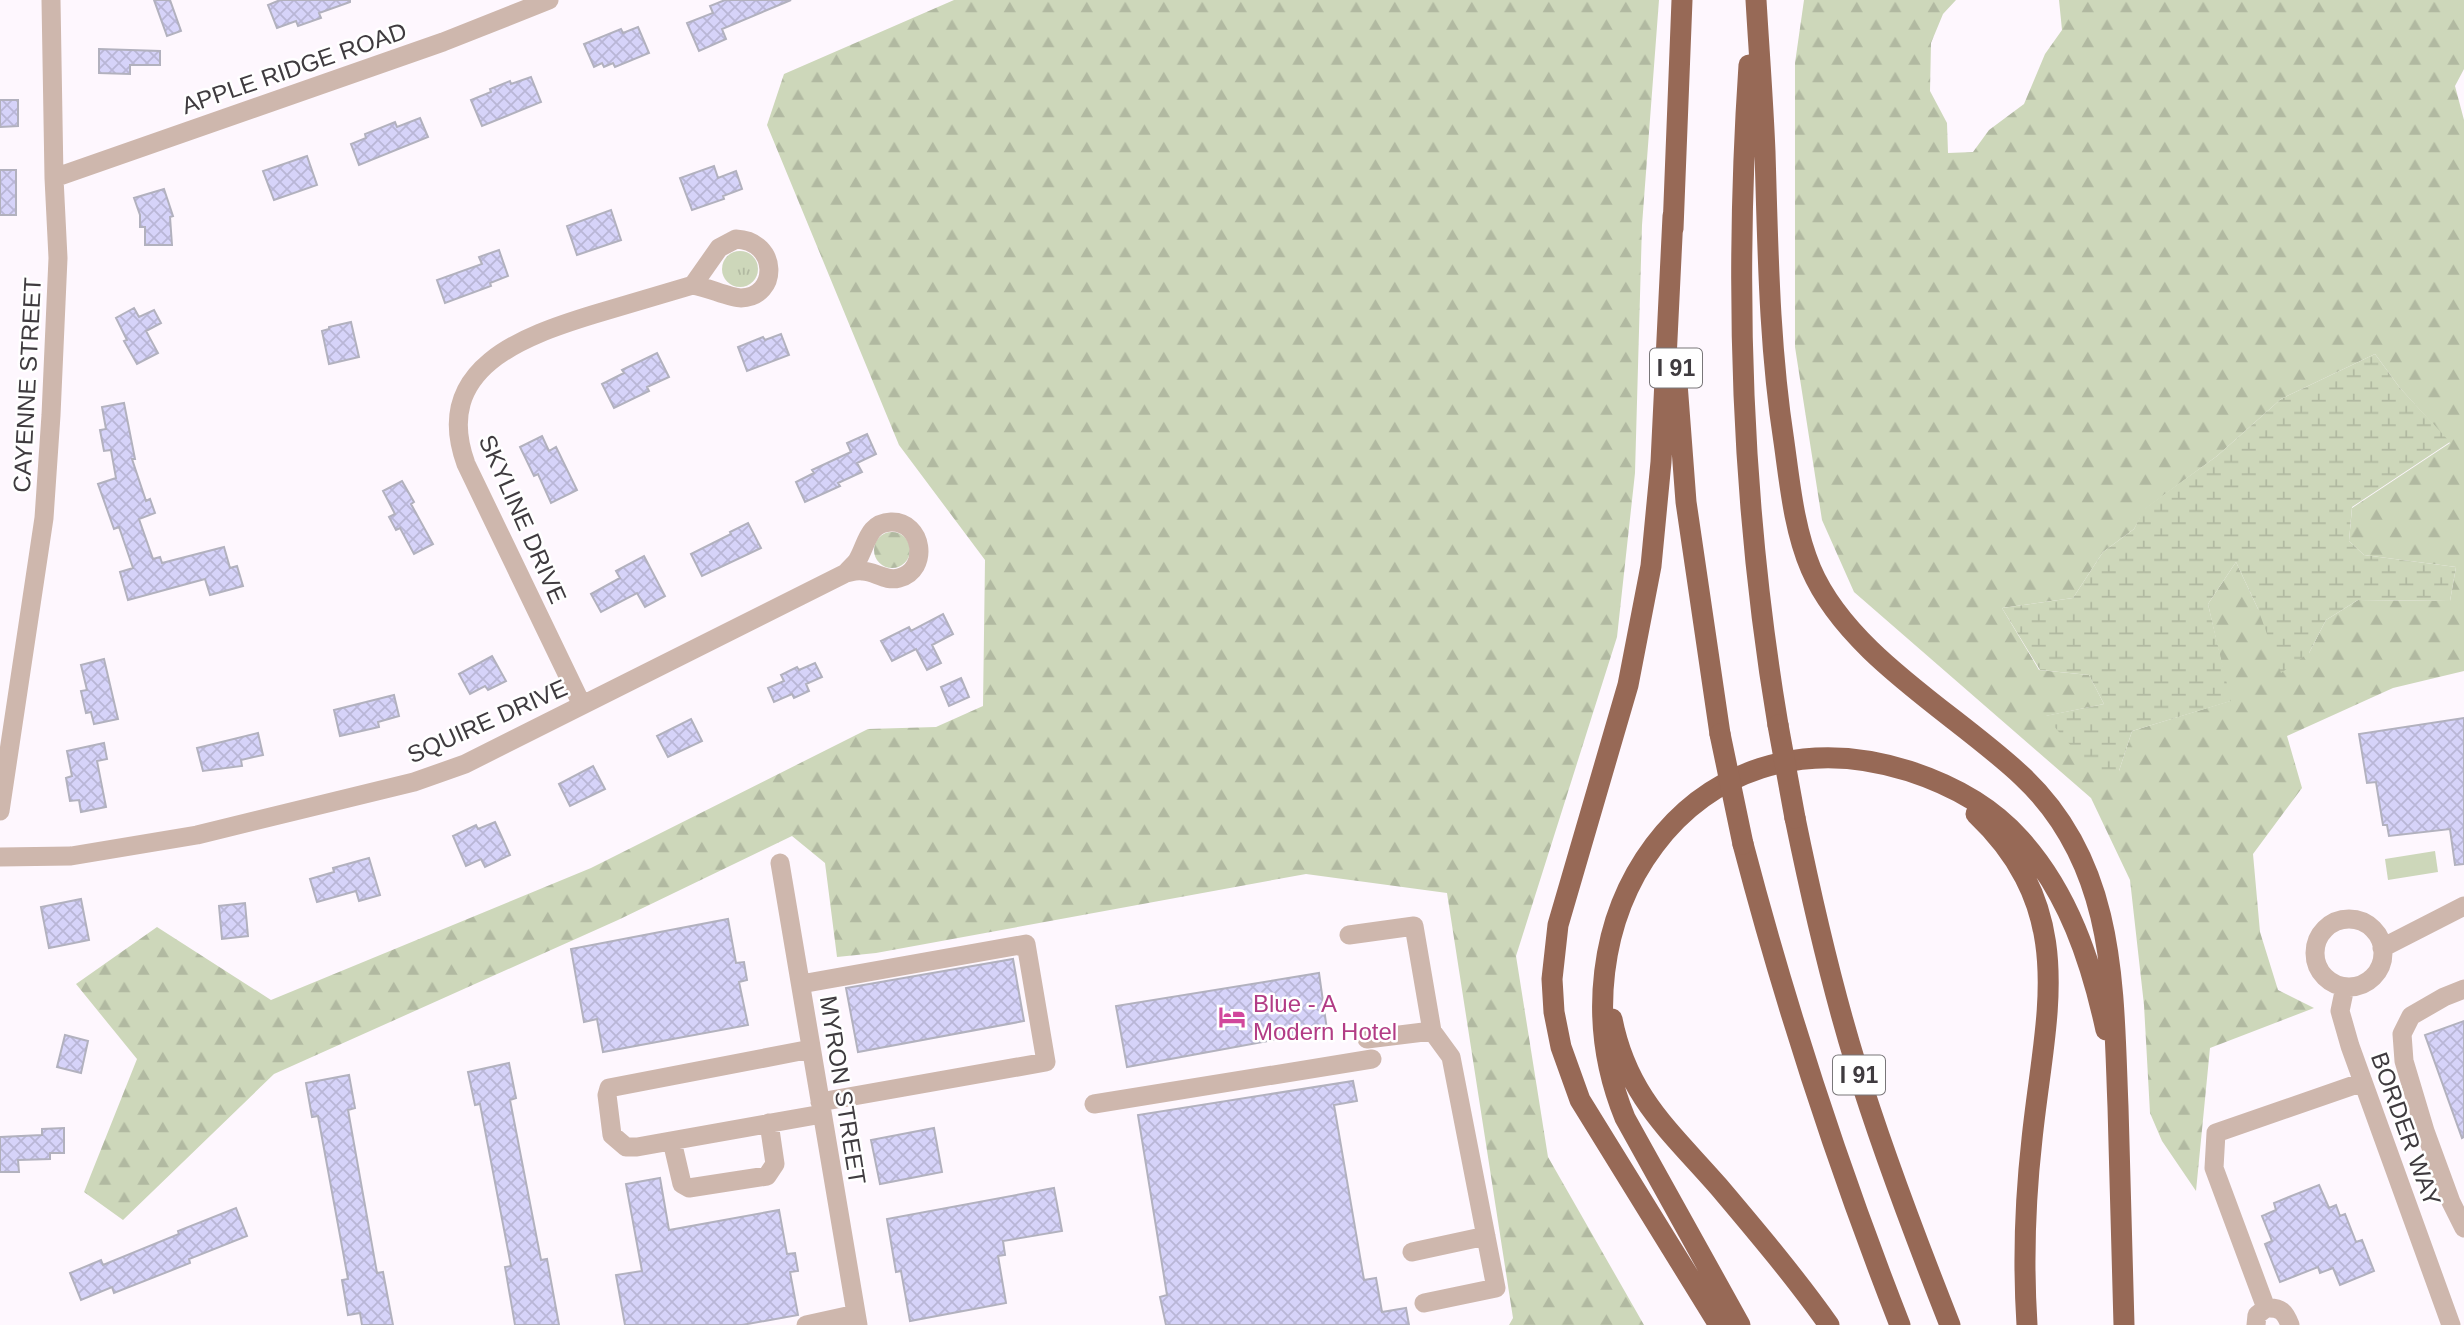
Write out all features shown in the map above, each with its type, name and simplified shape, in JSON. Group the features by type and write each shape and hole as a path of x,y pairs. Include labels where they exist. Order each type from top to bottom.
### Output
{"highway":[{"name":"I 91","path":"1682,0 1672,216 1675,361 1686,502 1720,734 1743,844 1772,952 1848,1188 1900,1325"},
{"name":"I 91","path":"1755,0 1741,202 1741,354 1754,552 1778,725 1819,930 1856,1066 1901,1198 1950,1325"},
{"path":"1755,0 1765,149 1766,244 1772,342 1780,416 1802,545 1820,587 1845,624 1889,665 2017,771 2048,803 2071,836 2096,894 2109,951 2114,1006 2124,1325"},
{"path":"1672,216 1661,462 1651,566 1628,685 1558,925 1552,979 1561,1047 1580,1100 1719,1325"},
{"path":"1741,1325 1634,1137 1611,1082 1603,1044 1601,1001 1605,962 1617,913 1641,865 1664,834 1691,807 1725,785 1777,764 1819,757 1865,760 1912,772 1955,788 1994,814 2032,852 2059,893 2086,955 2111,1062 2119,1141"},
{"path":"1912,772 1961,802 1996,835 2025,877 2046,935 2049,989 2026,1207 2027,1325"},
{"path":"1617,913 1608,962 1609,1002 1617,1040 1634,1084 1647,1105 1763,1239 1829,1325"}],"street":[{"name":"CAYENNE STREET","path":"0,811 44,518 58,271 51,0"},
{"name":"APPLE RIDGE ROAD","path":"54,178 443,42 549,0"},
{"name":"SKYLINE DRIVE","path":"582,705 466,464 458,430 462,400 470,382 479,371 499,354 530,336 692,285"},
{"name":"SQUIRE DRIVE","path":"0,857 71,856 197,835 414,782 465,764 846,573"},
{"name":"MYRON STREET","path":"780,863 857,1319"},
{"path":"2382,948 2464,906"},
{"path":"2340,920 2363,922 2372,928 2382,948 2379,968 2365,983 2345,987 2334,983 2318,967 2316,944 2321,933 2340,920"},
{"path":"1349,935 1414,926 1432,1031 1451,1057 1496,1288 1424,1304"},
{"path":"801,984 1026,944 1046,1062 821,1108 769,1124 637,1147 626,1147 612,1135 607,1095 609,1088 811,1049"},
{"name":"BORDER WAY","path":"2345,987 2340,1011 2451,1325"},
{"path":"2464,989 2411,1016 2402,1034 2404,1061 2425,1131 2451,1202 2464,1227"},
{"path":"1367,1039 1432,1031"},
{"path":"1094,1104 1372,1059"},
{"path":"2266,1308 2214,1168 2216,1133 2363,1082"},
{"path":"672,1141 682,1184 689,1188 766,1176 775,1164 769,1124"},
{"path":"1412,1252 1486,1236"},
{"path":"2256,1325 2257,1315 2266,1308 2277,1307 2285,1312 2290,1325"},
{"path":"806,1325 857,1319"}],"green space":[{"path":"954,0 1659,0 1642,225 1635,473 1617,637 1516,956 1548,1157 1644,1325 1509,1325 1513,1318 1447,893 1306,874 876,953 837,957 825,863 792,836 618,920 274,1074 123,1220 84,1192 137,1059 76,984 157,927 271,1000 591,868 868,729 936,727 983,706 985,560 899,445 767,125 784,74"},
{"path":"1804,0 1956,0 1943,14 1931,43 1930,91 1947,123 1948,153 1973,152 1989,130 2024,104 2045,54 2062,30 2059,0 2464,0 2464,69 2455,86 2464,120 2464,671 2393,688 2287,736 2302,788 2253,854 2260,932 2278,990 2314,1008 2210,1048 2196,1191 2162,1141 2150,1113 2144,1005 2130,880 2091,798 1854,592 1822,520 1795,347 1795,63","holes":["2375,354 2400,388 2450,443 2352,508 2349,541 2364,555 2456,567 2450,601 2358,600 2326,620 2309,653 2258,609 2236,562 2208,604 2230,701 2132,731 2119,771 2046,716 2104,704 2089,675 2039,670 2002,608 2073,598 2103,552 2134,529 2145,509 2217,456 2281,399"]},
{"path":"740,251 753,256 758,269 753,282 740,287 727,282 722,269 727,256"},
{"path":"2375,354 2400,388 2450,442 2352,507 2349,541 2364,555 2456,567 2450,601 2358,600 2326,620 2309,653 2281,673 2258,609 2236,562 2208,604 2231,701 2132,731 2119,771 2100,779 2045,716 2104,704 2089,675 2040,670 2002,608 2073,598 2103,552 2134,529 2144,509 2217,456 2281,399"},
{"path":"892,532 904,538 910,550 904,562 892,568 880,562 874,550 880,538"},
{"path":"2435,851 2438,872 2388,880 2385,859"}],"building":[{"path":"154,0 170,0 181,31 167,36"},
{"path":"280,0 350,2 319,13 321,18 298,26 296,21 277,28 268,5"},
{"path":"725,0 791,0 722,29 726,39 699,51 687,23 713,13 710,6"},
{"path":"638,27 649,53 615,67 613,63 604,67 602,63 594,67 584,44 621,29 623,33"},
{"path":"99,49 160,51 160,65 130,65 130,74 99,73"},
{"path":"531,77 541,102 482,126 471,100 510,81 511,84"},
{"path":"0,100 18,100 18,126 0,127"},
{"path":"420,118 428,137 359,165 351,144 366,138 365,134 395,122 397,127"},
{"path":"307,156 317,185 274,200 263,171"},
{"path":"714,166 718,178 736,171 742,189 723,196 724,199 692,210 680,178"},
{"path":"0,170 16,170 16,215 0,215"},
{"path":"164,189 173,216 170,217 172,245 145,245 145,227 140,227 140,215 134,198"},
{"path":"611,210 621,240 577,255 567,226"},
{"path":"499,250 508,276 490,283 491,286 445,303 437,280 482,264 479,257"},
{"path":"134,308 139,317 154,310 161,323 146,331 158,353 137,364 124,341 127,340 116,318"},
{"path":"351,322 359,357 329,364 322,331"},
{"path":"781,334 789,355 747,371 738,347 763,337 765,340"},
{"path":"657,353 669,377 647,387 649,391 614,408 602,384 624,373 622,370"},
{"path":"124,403 135,459 132,459 146,501 150,499 155,513 139,519 153,559 160,557 162,563 224,547 230,568 237,566 243,586 210,595 205,579 128,600 120,572 133,568 119,527 114,529 98,484 116,478 111,450 104,451 100,430 106,429 102,407"},
{"path":"867,434 876,454 857,463 862,472 838,483 840,486 805,502 796,482 814,473 812,470 851,452 847,443"},
{"path":"542,436 549,451 556,447 577,490 551,503 538,474 534,476 520,447"},
{"path":"402,481 433,544 414,554 400,528 396,530 389,517 395,514 383,491"},
{"path":"748,523 761,548 702,576 691,554"},
{"path":"644,556 665,596 645,607 637,593 601,612 591,594 620,578 616,571"},
{"path":"943,614 953,634 932,645 941,663 927,670 916,649 892,661 881,641 909,627 911,631"},
{"path":"492,656 506,681 488,690 485,686 470,694 459,674"},
{"path":"104,659 118,719 94,724 91,712 86,713 81,691 87,690 81,665"},
{"path":"815,663 822,677 806,684 809,691 794,698 792,694 774,702 768,688 784,681 781,675 797,667 799,670"},
{"path":"961,678 969,697 949,706 941,687"},
{"path":"394,695 399,716 378,722 379,727 340,736 334,710"},
{"path":"2464,718 2464,864 2455,865 2450,829 2389,836 2387,825 2383,825 2376,782 2367,783 2359,734"},
{"path":"691,719 702,741 668,757 657,736"},
{"path":"258,733 263,755 241,760 242,766 203,771 197,748"},
{"path":"104,743 107,759 97,761 106,807 81,812 79,800 70,801 66,778 72,776 67,751"},
{"path":"593,766 605,789 570,806 559,784"},
{"path":"495,822 510,855 485,867 481,859 466,866 453,836 476,825 478,829"},
{"path":"369,858 380,895 359,901 356,891 317,902 310,879 334,872 333,868"},
{"path":"81,899 89,940 49,948 41,907"},
{"path":"245,903 248,936 222,939 219,906"},
{"path":"728,919 736,963 744,962 747,980 739,982 748,1025 603,1052 597,1019 584,1022 571,949"},
{"path":"1013,959 1024,1021 858,1052 846,988"},
{"path":"1319,973 1327,1030 1127,1067 1116,1006"},
{"path":"2464,1021 2464,1137 2462,1138 2425,1035"},
{"path":"65,1035 88,1041 81,1073 57,1067"},
{"path":"509,1063 516,1098 510,1100 541,1260 547,1259 559,1325 515,1325 505,1267 511,1266 480,1104 475,1105 468,1072"},
{"path":"349,1075 355,1108 348,1110 377,1273 383,1272 393,1325 362,1325 360,1313 348,1315 342,1280 348,1279 318,1116 312,1117 306,1083"},
{"path":"1353,1081 1357,1101 1334,1105 1364,1280 1376,1278 1382,1312 1406,1308 1409,1325 1166,1325 1160,1297 1167,1295 1138,1115"},
{"path":"64,1128 64,1153 50,1153 50,1159 18,1160 19,1172 0,1172 0,1137 42,1135 42,1129"},
{"path":"934,1128 942,1172 880,1184 871,1140"},
{"path":"660,1178 669,1230 779,1210 787,1254 795,1253 798,1271 790,1272 798,1315 742,1325 625,1325 616,1275 642,1271 626,1184"},
{"path":"2319,1185 2329,1208 2336,1205 2340,1216 2345,1214 2356,1242 2362,1240 2374,1271 2340,1285 2333,1268 2320,1273 2318,1267 2280,1282 2265,1244 2272,1241 2262,1216 2276,1210 2274,1203"},
{"path":"1054,1188 1062,1231 1003,1241 1005,1255 998,1256 1006,1303 910,1321 901,1271 896,1272 887,1219"},
{"path":"236,1208 247,1236 189,1259 190,1263 114,1293 112,1287 81,1300 70,1273 101,1260 103,1265"}],"place":[{"name":"Blue - A Modern Hotel","path":"1232,1017"}]}
